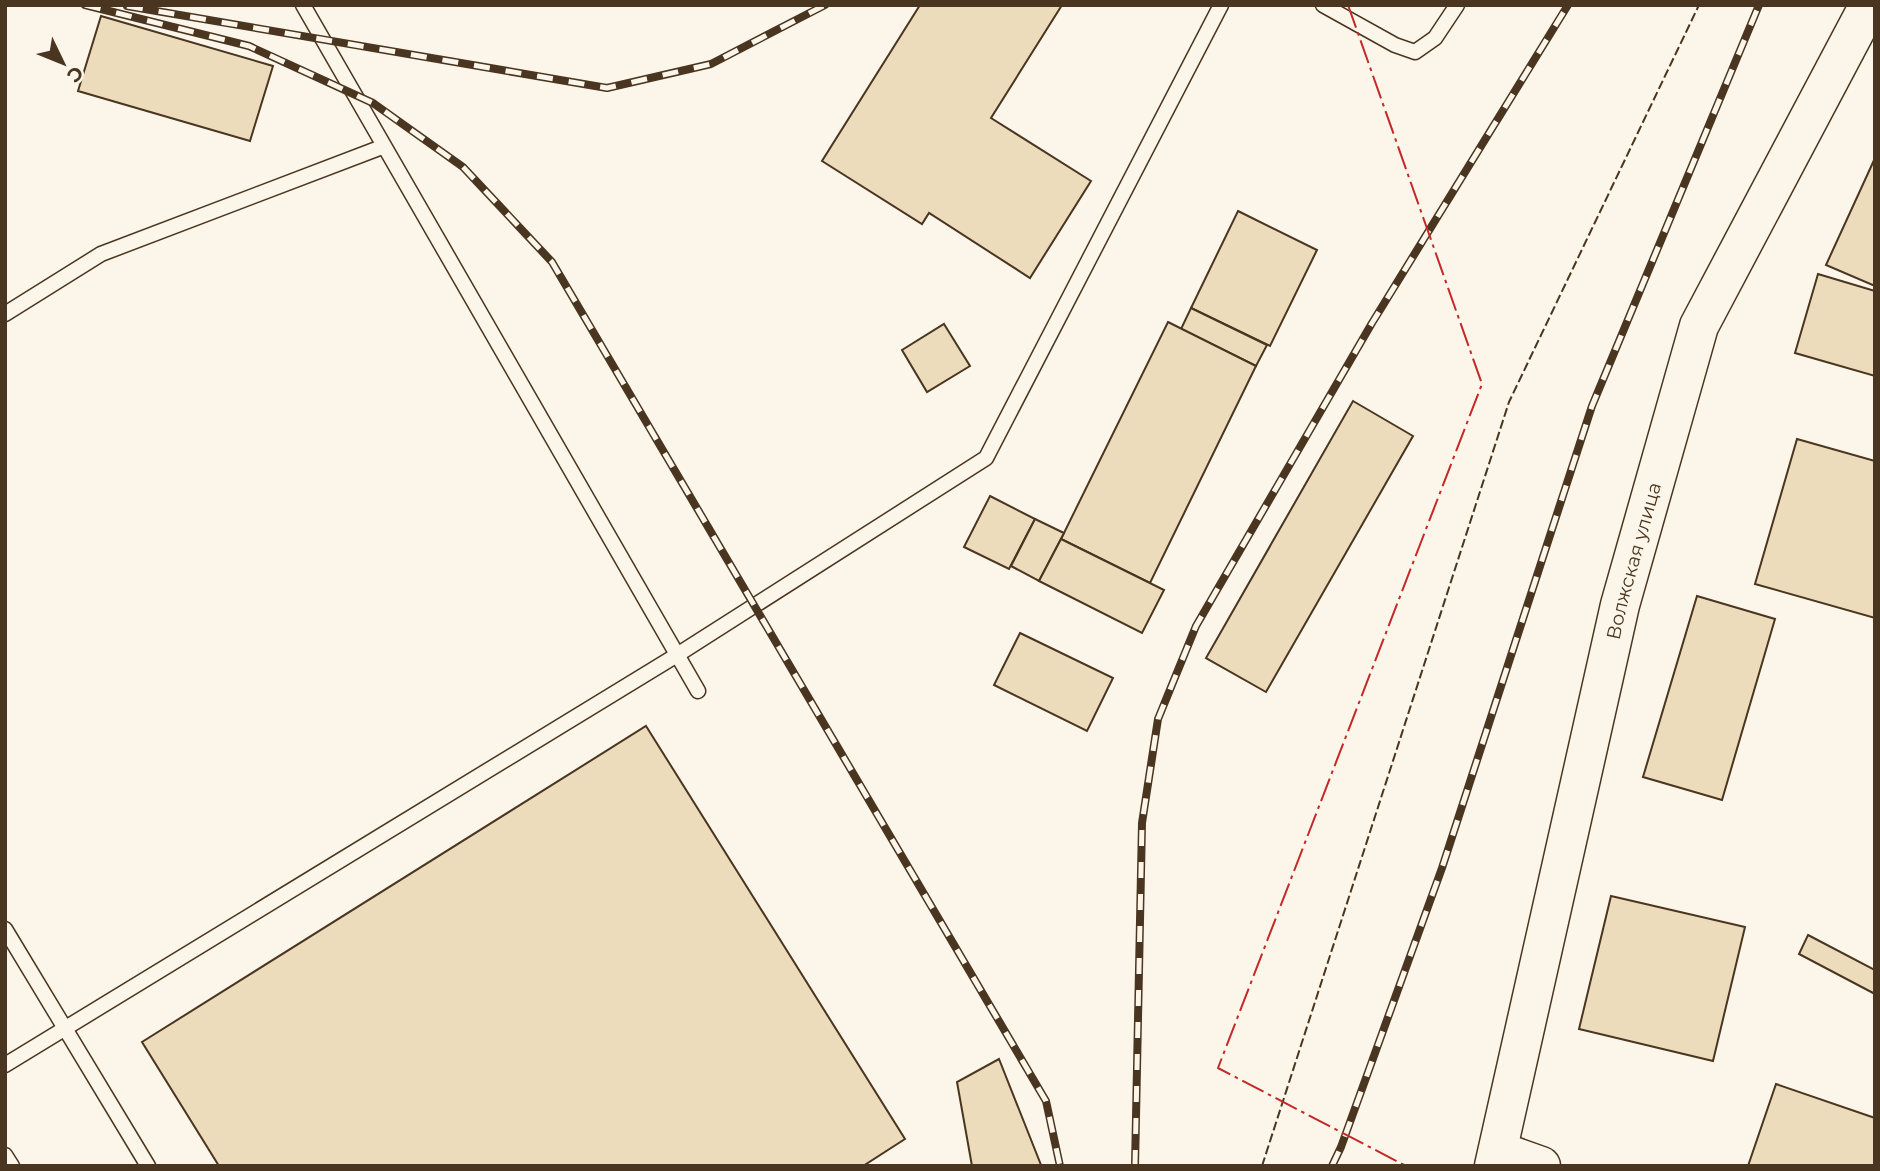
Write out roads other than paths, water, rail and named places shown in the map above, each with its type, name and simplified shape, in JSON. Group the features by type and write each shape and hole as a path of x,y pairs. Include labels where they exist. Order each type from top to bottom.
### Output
{"main road":[{"name":"Волжская улица","path":"1496,1158 1620,605 1699,326 1862,26"},
{"path":"1496,1158 1541,1166"}],"lane":[{"path":"303,5 698,691"},
{"path":"5,1065 677,654 986,458 1221,5"},
{"path":"1323,5 1395,45 1415,52 1436,38 1457,5"},
{"path":"5,314 102,254 382,146"},
{"path":"5,929 148,1166"},
{"path":"5,1155 12,1166"}],"railway":[{"path":"85,5 249,46 373,103 463,167 552,262 1046,1101 1060,1166"},
{"path":"127,6 607,88 711,64 825,5"},
{"path":"1135,1166 1142,823 1158,719 1196,626 1372,323 1568,5"},
{"path":"1332,1166 1442,868 1592,406 1759,5"}]}
